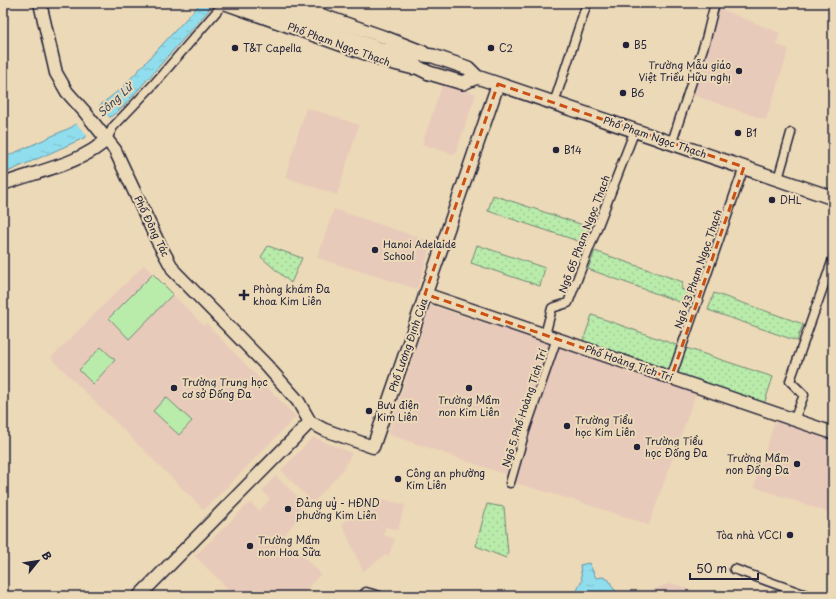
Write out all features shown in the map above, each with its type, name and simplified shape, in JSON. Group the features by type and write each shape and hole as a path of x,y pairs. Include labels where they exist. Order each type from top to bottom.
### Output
{"main road":[{"path":"256,3 383,50 429,73"},
{"path":"383,50 433,56"},
{"name":"Phố Phạm Ngọc Thạch","path":"433,56 468,68 478,77 833,198"},
{"name":"Phố Phạm Ngọc Thạch","path":"429,73 463,83 478,77"}],"street":[{"name":"Phố Đông Tác","path":"40,3 56,73 67,92 115,150 157,240 174,270 266,365 298,401 310,422"},
{"name":"Phố Phạm Ngọc Thạch","path":"224,3 392,63 429,73"},
{"path":"3,184 83,156 99,147 104,136 153,85 224,3"},
{"name":"Phố Phạm Ngọc Thạch","path":"288,3 315,8 433,56"},
{"path":"554,103 587,3"},
{"path":"672,142 706,40 715,3"},
{"name":"Phố Lương Định Của","path":"310,422 324,430 373,447 498,84"},
{"name":"Ngõ 65 Phạm Ngọc Thạch","path":"551,336 552,308 568,303 635,130"},
{"path":"778,179 791,133"},
{"name":"Ngõ 43 Phạm Ngọc Thạch","path":"671,378 744,168"},
{"path":"794,420 804,395 790,381 833,259"},
{"name":"Phố Hoàng Tích Trí","path":"425,294 833,432"},
{"name":"Ngõ 5 Phố Hoàng Tích Trí","path":"510,483 551,336"},
{"path":"139,596 310,422"},
{"path":"734,569 809,596"},
{"path":"362,596 366,592 380,596"}],"highlighted area":[{"path":"498,84 744,167 671,378 425,294"}],"shaded area":[{"name":"Trường Mẫu giáo Việt Triều Hữu nghị","path":"718,8 780,33 776,45 789,49 766,120 690,94"},
{"path":"443,83 476,94 455,155 422,144"},
{"path":"306,108 359,125 337,195 285,177"},
{"name":"Hanoi Adelaide School","path":"334,209 432,242 417,289 317,258"},
{"name":"Trường Trung học cơ sở Đống Đa","path":"144,265 204,326 206,323 296,417 204,510 51,358"},
{"name":"Trường Mầm non Kim Liên","path":"430,305 549,343 507,475 388,434"},
{"path":"556,346 696,393 649,525 577,501 512,482"},
{"name":"Trường Mầm non Đống Đa","path":"775,421 833,440 833,514 754,487"},
{"path":"313,437 352,453 343,470 313,503 281,470"},
{"name":"Trường Mầm non Hoa Sữa","path":"276,476 307,506 284,536 321,574 300,596 235,596 195,556 250,502 259,511 270,499 262,490"},
{"path":"383,499 405,505 398,530 385,527 384,535 395,539 389,555 384,556 363,571 342,524 368,503 380,505"},
{"path":"670,583 683,587 706,596 637,596"}],"green space":[{"path":"493,195 589,227 584,243 488,211"},
{"path":"477,245 545,268 540,286 471,263"},
{"path":"268,246 302,258 291,283 261,257"},
{"path":"595,251 683,282 681,289 692,293 688,305 588,269"},
{"path":"153,274 173,294 129,339 109,318"},
{"path":"714,293 803,324 797,341 708,310"},
{"path":"592,315 679,346 669,373 583,341"},
{"path":"101,347 115,360 93,384 79,370"},
{"path":"686,348 773,377 764,404 677,375"},
{"path":"166,397 192,421 179,435 153,411"},
{"path":"487,504 504,507 508,554 506,558 476,546"}],"water":[{"name":"Sông Lừ","path":"199,3 211,3 208,11 123,107 84,138 3,174 3,158 72,127 122,88 198,6"},
{"path":"589,563 596,578 603,577 609,580 613,588 621,596 574,596 582,581 580,565"}],"pier":[{"path":"98,104 111,120 88,137 75,122"}],"place":[{"name":"B5","path":"626,45"},
{"name":"T&T Capella","path":"235,48"},
{"name":"C2","path":"491,48"},
{"name":"Trường Mẫu giáo Việt Triều Hữu nghị","path":"739,71"},
{"name":"B6","path":"623,93"},
{"name":"B1","path":"738,133"},
{"name":"B14","path":"556,150"},
{"name":"DHL","path":"772,200"},
{"name":"Hanoi Adelaide School","path":"375,250"},
{"name":"Phòng khám Đa khoa Kim Liên","path":"244,295"},
{"name":"Trường Trung học cơ sở Đống Đa","path":"174,388"},
{"name":"Trường Mầm non Kim Liên","path":"469,388"},
{"name":"Bưu điện Kim Liên","path":"369,411"},
{"name":"Trường Tiểu học Kim Liên","path":"567,426"},
{"name":"Trường Tiểu học Đống Đa","path":"637,447"},
{"name":"Trường Mầm non Đống Đa","path":"797,464"},
{"name":"Công an phường Kim Liên","path":"398,479"},
{"name":"Đảng uỷ - HĐND phường Kim Liên","path":"288,509"},
{"name":"Tòa nhà VCCI","path":"790,535"},
{"name":"Trường Mầm non Hoa Sữa","path":"250,546"}]}
